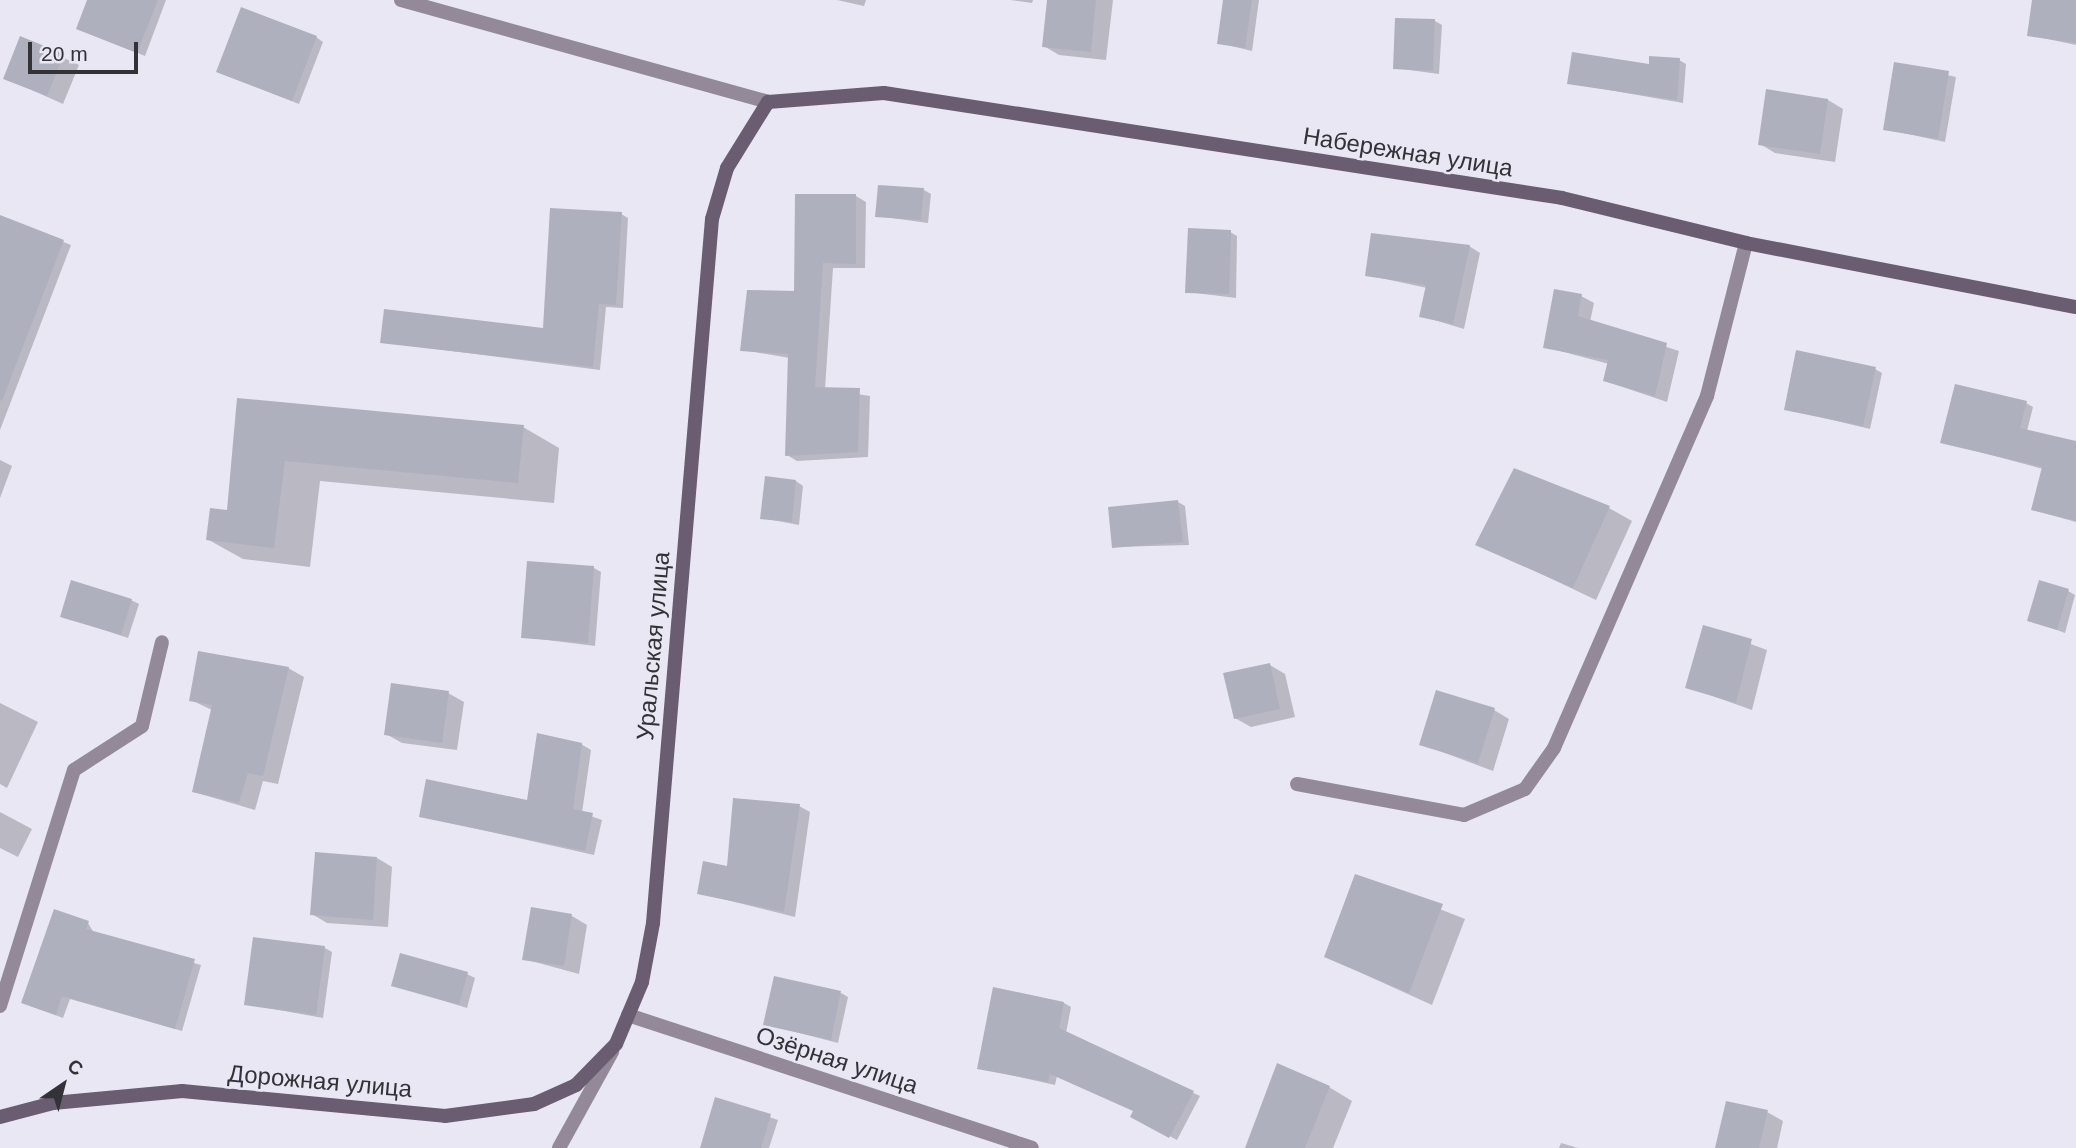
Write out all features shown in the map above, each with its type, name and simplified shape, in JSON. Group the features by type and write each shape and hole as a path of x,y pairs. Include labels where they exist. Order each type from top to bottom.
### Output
{"street":[{"path":"401,0 768,102"},
{"name":"Набережная улица","path":"768,102 884,93 1562,198 1746,243 2076,307"},
{"name":"Уральская улица","path":"559,1148 616,1044 642,982 653,923 712,219 727,168 768,102"},
{"path":"1297,784 1464,815 1525,789 1553,748 1707,396 1746,243"},
{"path":"0,1006 74,770 142,726 162,642"},
{"name":"Озёрная улица","path":"628,1015 1032,1148"},
{"name":"Дорожная улица","path":"0,1117 53,1102 182,1091 445,1116 534,1104 576,1085 616,1044"}],"building":[{"path":"87,0 158,0 137,53 76,29"},
{"path":"1047,0 1096,0 1091,52 1042,47"},
{"path":"1223,0 1252,0 1245,48 1217,44"},
{"path":"2032,0 2076,0 2076,43 2027,36"},
{"path":"241,7 317,36 292,101 216,72"},
{"path":"1395,18 1435,19 1433,71 1393,69"},
{"path":"20,36 64,54 47,96 3,79"},
{"path":"1572,52 1649,64 1649,56 1680,58 1677,100 1567,84"},
{"path":"1894,62 1949,71 1938,139 1883,130"},
{"path":"1766,89 1828,99 1820,154 1758,145"},
{"path":"878,185 924,188 921,220 875,217"},
{"path":"795,194 856,194 856,264 823,263 815,387 860,388 858,452 785,456 788,354 740,351 747,290 794,291"},
{"path":"550,208 622,212 616,305 599,304 593,367 380,343 384,309 543,328"},
{"path":"0,215 64,240 2,401 0,400"},
{"path":"1188,228 1231,230 1229,294 1185,293"},
{"path":"1371,233 1470,245 1453,324 1419,317 1426,285 1365,276"},
{"path":"1554,289 1582,294 1578,316 1667,343 1655,396 1603,381 1608,360 1543,348"},
{"path":"1796,350 1876,367 1863,426 1784,410"},
{"path":"1955,384 2027,401 2020,428 2076,441 2076,521 2031,510 2042,467 1940,443"},
{"path":"237,398 524,425 518,483 285,461 274,548 206,540 210,508 227,510"},
{"path":"1514,468 1610,506 1573,588 1475,545"},
{"path":"765,476 796,480 792,522 760,519"},
{"path":"1178,500 1183,542 1112,548 1108,507"},
{"path":"527,561 594,566 588,643 521,638"},
{"path":"71,580 132,599 121,635 60,617"},
{"path":"2039,580 2069,589 2057,630 2027,621"},
{"path":"1703,625 1752,639 1736,703 1685,688"},
{"path":"198,651 289,667 263,776 248,773 239,803 192,792 212,705 189,701"},
{"path":"1270,663 1280,709 1234,719 1223,673"},
{"path":"391,683 449,691 442,743 384,735"},
{"path":"1436,690 1495,708 1478,763 1419,745"},
{"path":"537,733 582,743 573,809 593,813 585,851 419,817 426,779 527,800"},
{"path":"733,798 800,804 784,912 697,894 703,861 727,866"},
{"path":"315,852 377,857 373,920 310,915"},
{"path":"1355,874 1443,904 1409,993 1324,957"},
{"path":"531,907 572,914 564,966 522,960"},
{"path":"54,909 89,921 86,929 195,959 175,1029 62,996 56,1015 21,1003"},
{"path":"253,937 325,946 316,1015 244,1005"},
{"path":"400,953 468,972 459,1005 391,986"},
{"path":"774,976 841,991 831,1040 763,1025"},
{"path":"993,987 1064,1002 1059,1028 1194,1091 1169,1138 1130,1117 1133,1111 1050,1074 1048,1082 977,1069"},
{"path":"1277,1063 1330,1086 1305,1148 1245,1148"},
{"path":"715,1097 771,1114 761,1148 700,1148"},
{"path":"1726,1101 1768,1110 1759,1148 1715,1148"}]}
